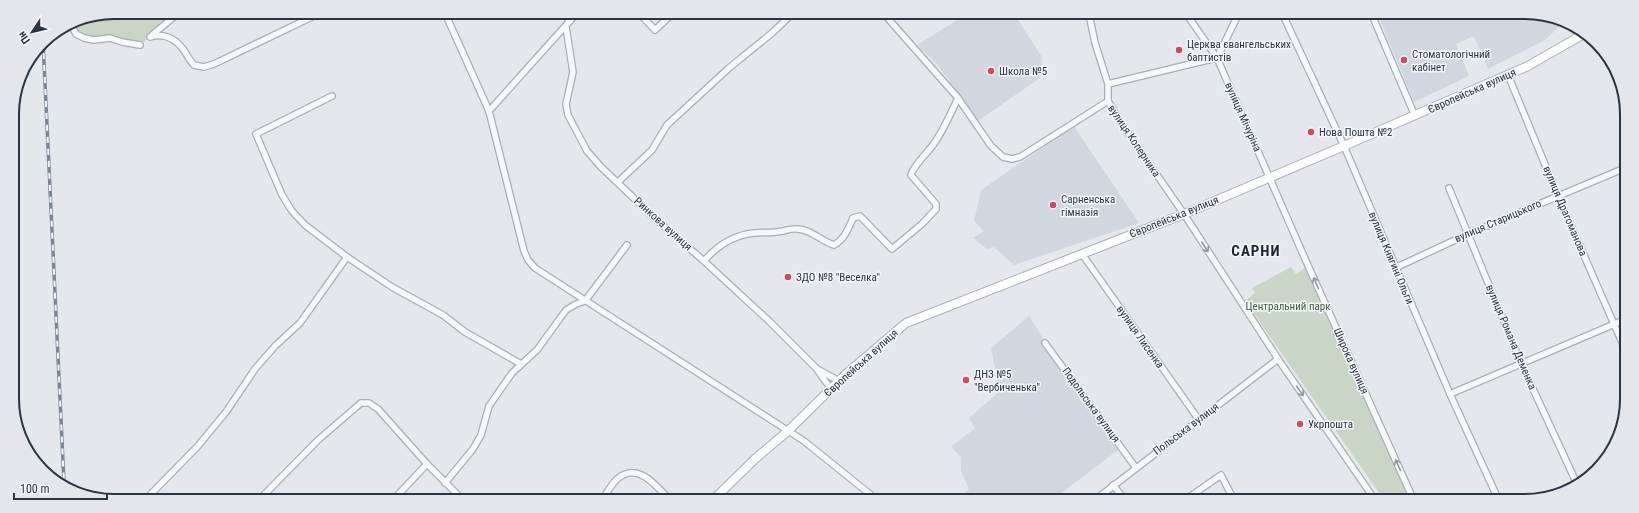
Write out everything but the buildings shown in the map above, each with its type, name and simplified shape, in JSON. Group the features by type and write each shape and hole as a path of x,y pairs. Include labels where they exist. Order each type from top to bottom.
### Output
{"main road":[{"name":"Європейська вулиця","path":"719,494 756,458 788,431 875,347 906,323 1184,214 1415,116 1528,66 1580,36"}],"street":[{"path":"171,19 150,37 164,35 170,38 184,50 194,65 204,67 252,46 306,19"},
{"path":"448,19 489,111 520,239 528,260 535,268 788,431 870,494"},
{"path":"645,19 655,30 666,19"},
{"path":"618,182 652,150 667,125 729,68 787,19"},
{"path":"888,19 958,98 991,146 1003,156 1012,159 1020,157 1108,101"},
{"name":"вулиця Коперника","path":"1090,19 1095,43 1108,84 1108,101 1120,123 1184,214"},
{"name":"вулиця Мічуріна","path":"1191,19 1217,58 1269,177"},
{"path":"1108,84 1217,58 1236,19"},
{"name":"вулиця Княгині Ольги","path":"1285,19 1344,146 1395,268 1496,494"},
{"path":"1374,19 1415,116"},
{"path":"489,111 570,21"},
{"name":"Ринкова вулиця","path":"566,27 573,72 566,104 568,115 587,151 660,223 769,321 817,369 839,381"},
{"path":"73,28 76,34 84,38 94,40 110,38 140,45"},
{"name":"вулиця Драгоманова","path":"1508,75 1558,196 1620,338"},
{"path":"332,96 256,134 277,184 292,211 305,225 347,257 392,287 443,315 465,332 521,364"},
{"path":"704,261 711,253 724,243 739,236 754,232 776,232 798,229 812,234 826,243 834,245 840,242 845,235 853,218 860,216 892,249 922,224 936,209 936,204 911,175 913,169 936,141 958,98"},
{"name":"вулиця Старицького","path":"1395,268 1468,234 1620,170"},
{"name":"Широка вулиця","path":"1269,177 1411,494"},
{"name":"вулиця Романа Деменка","path":"1449,188 1521,364 1575,480"},
{"path":"1184,214 1278,359 1371,494"},
{"path":"445,483 473,449 481,435 490,406 512,373 537,350 566,310 585,301 627,245"},
{"name":"вулиця Лисенка","path":"1082,254 1199,420"},
{"path":"151,494 198,447 226,412 256,369 276,346 300,323 347,257"},
{"path":"1450,394 1620,322"},
{"name":"Подольська вулиця","path":"1045,343 1136,468"},
{"name":"Польська вулиця","path":"1102,494 1278,359"},
{"path":"817,369 831,389"},
{"path":"265,494 318,440 361,403 369,403 378,410 457,494"},
{"path":"399,494 427,464"},
{"path":"607,494 618,478 627,474 637,473 647,477 664,494"},
{"path":"1194,494 1221,475 1231,494"},
{"path":"1113,485 1120,494"}],"shaded area":[{"name":"Школа №5","path":"959,19 1017,19 1042,57 1040,78 978,121 937,64 917,45"},
{"path":"1380,19 1525,19 1550,22 1560,26 1545,40 1488,69 1474,36 1456,44 1469,76 1414,102"},
{"name":"Сарненська гімназія","path":"1074,126 1139,223 1014,265 994,247 987,249 973,238 984,231 974,221 981,190"},
{"path":"1029,316 1051,351 1074,381 1080,400 1088,408 1118,450 1060,494 962,494 969,489 961,471 961,457 951,447 975,428 969,418 1000,391 991,348"}],"green space":[{"path":"108,19 171,19 140,45 116,39 94,40 76,34 74,28 95,21"},
{"name":"Центральний парк","path":"1291,267 1296,274 1306,267 1408,494 1380,494 1245,301 1255,293 1252,288"}],"railway":[{"path":"44,52 64,480"}],"place":[{"name":"Церква євангельських баптистів","path":"1179,50"},
{"name":"Стоматологічний кабінет","path":"1404,60"},
{"name":"Школа №5","path":"991,71"},
{"name":"Нова Пошта №2","path":"1311,132"},
{"name":"Сарненська гімназія","path":"1053,205"},
{"name":"ЗДО №8 \"Веселка\"","path":"788,277"},
{"name":"ДНЗ №5 \"Вербиченька\"","path":"966,380"},
{"name":"Укрпошта","path":"1300,424"}],"district":[{"name":"САРНИ","path":"1256,251"}]}
